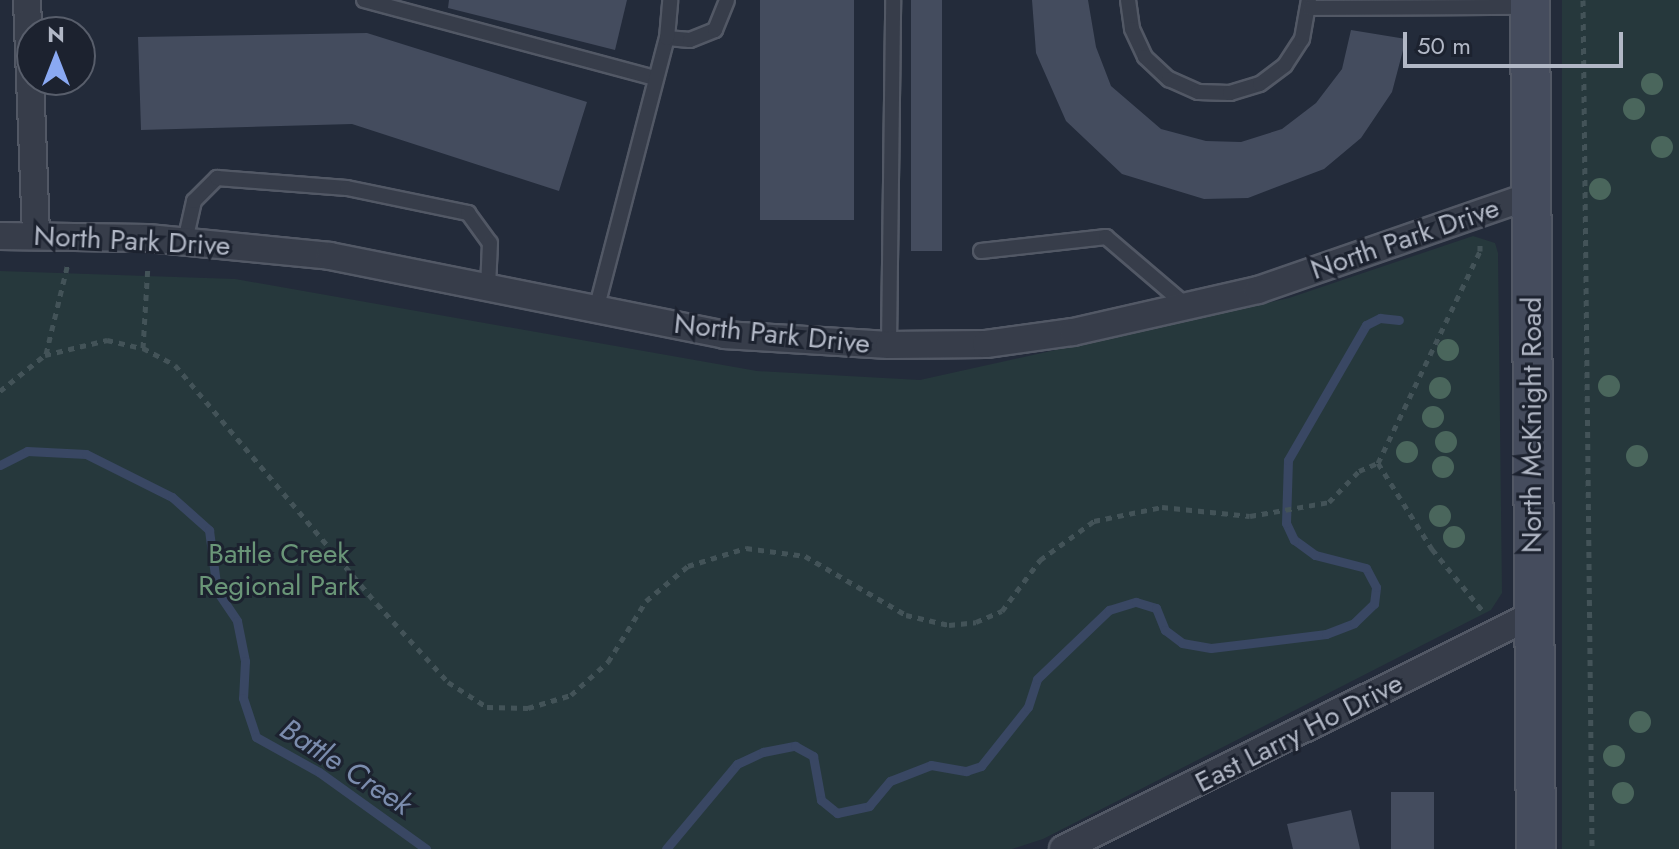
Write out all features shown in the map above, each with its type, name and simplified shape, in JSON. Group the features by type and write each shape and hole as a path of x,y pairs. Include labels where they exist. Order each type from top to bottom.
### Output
{"main road":[{"name":"North McKnight Road","path":"1530,4 1536,849"}],"street":[{"path":"27,0 36,235"},
{"name":"North Park Drive","path":"0,236 148,238 330,256 724,335 889,345 986,344 1073,332 1258,290 1530,196"},
{"name":"East Larry Ho Drive","path":"1063,849 1534,614"}],"lane":[{"path":"364,0 656,78"},
{"path":"596,310 667,38 670,0"},
{"path":"667,38 690,40 715,30 727,0"},
{"path":"889,345 893,0"},
{"path":"1128,0 1132,29 1145,57 1169,79 1198,92 1230,93 1260,84 1285,65 1302,39 1310,4 1530,4"},
{"path":"185,241 194,201 217,178 347,188 468,213 490,243 488,287"},
{"path":"981,251 1106,237 1189,307"}],"path":[{"path":"1583,0 1592,849"},
{"path":"143,348 148,238"},
{"path":"0,391 45,355 107,340 143,348 185,375 240,447 448,682 487,707 528,708 571,695 608,662 646,601 688,566 746,548 805,556 906,615 949,625 1002,611 1040,560 1094,521 1162,507 1250,516 1329,502 1359,471 1378,463 1480,251"},
{"path":"45,355 68,264"},
{"path":"1378,463 1432,549 1482,608"}],"green space":[{"path":"1562,0 1679,0 1679,849 1562,849"},
{"name":"Battle Creek Regional Park","path":"1473,236 1495,243 1498,253 1502,593 1491,610 1043,839 1012,849 0,849 0,271 235,279 757,371 920,380 1289,298"}],"building":[{"path":"449,0 627,0 615,50 448,8"},
{"path":"760,0 854,0 854,220 760,220"},
{"path":"911,0 942,0 942,251 911,251"},
{"path":"1032,0 1088,0 1096,47 1111,86 1161,129 1206,141 1241,142 1282,129 1316,103 1342,69 1351,30 1406,39 1392,92 1361,138 1324,169 1248,198 1204,199 1122,174 1066,121 1036,53"},
{"path":"367,33 587,102 559,191 352,124 141,130 138,37"},
{"path":"1391,792 1434,792 1434,849 1391,849"},
{"path":"1351,810 1360,849 1293,849 1287,824"}],"waterway":[{"name":"Battle Creek","path":"666,849 737,764 763,752 795,746 813,756 821,800 837,813 869,806 890,781 931,765 966,771 981,766 1028,707 1037,679 1109,610 1136,602 1156,608 1165,630 1182,643 1211,648 1326,634 1354,623 1374,604 1376,587 1366,568 1315,555 1294,540 1286,523 1288,460 1366,325 1380,318 1399,320"},
{"name":"Battle Creek","path":"0,465 27,451 86,454 172,497 209,530 217,591 237,621 245,661 243,698 256,737 319,772 426,849"}]}
